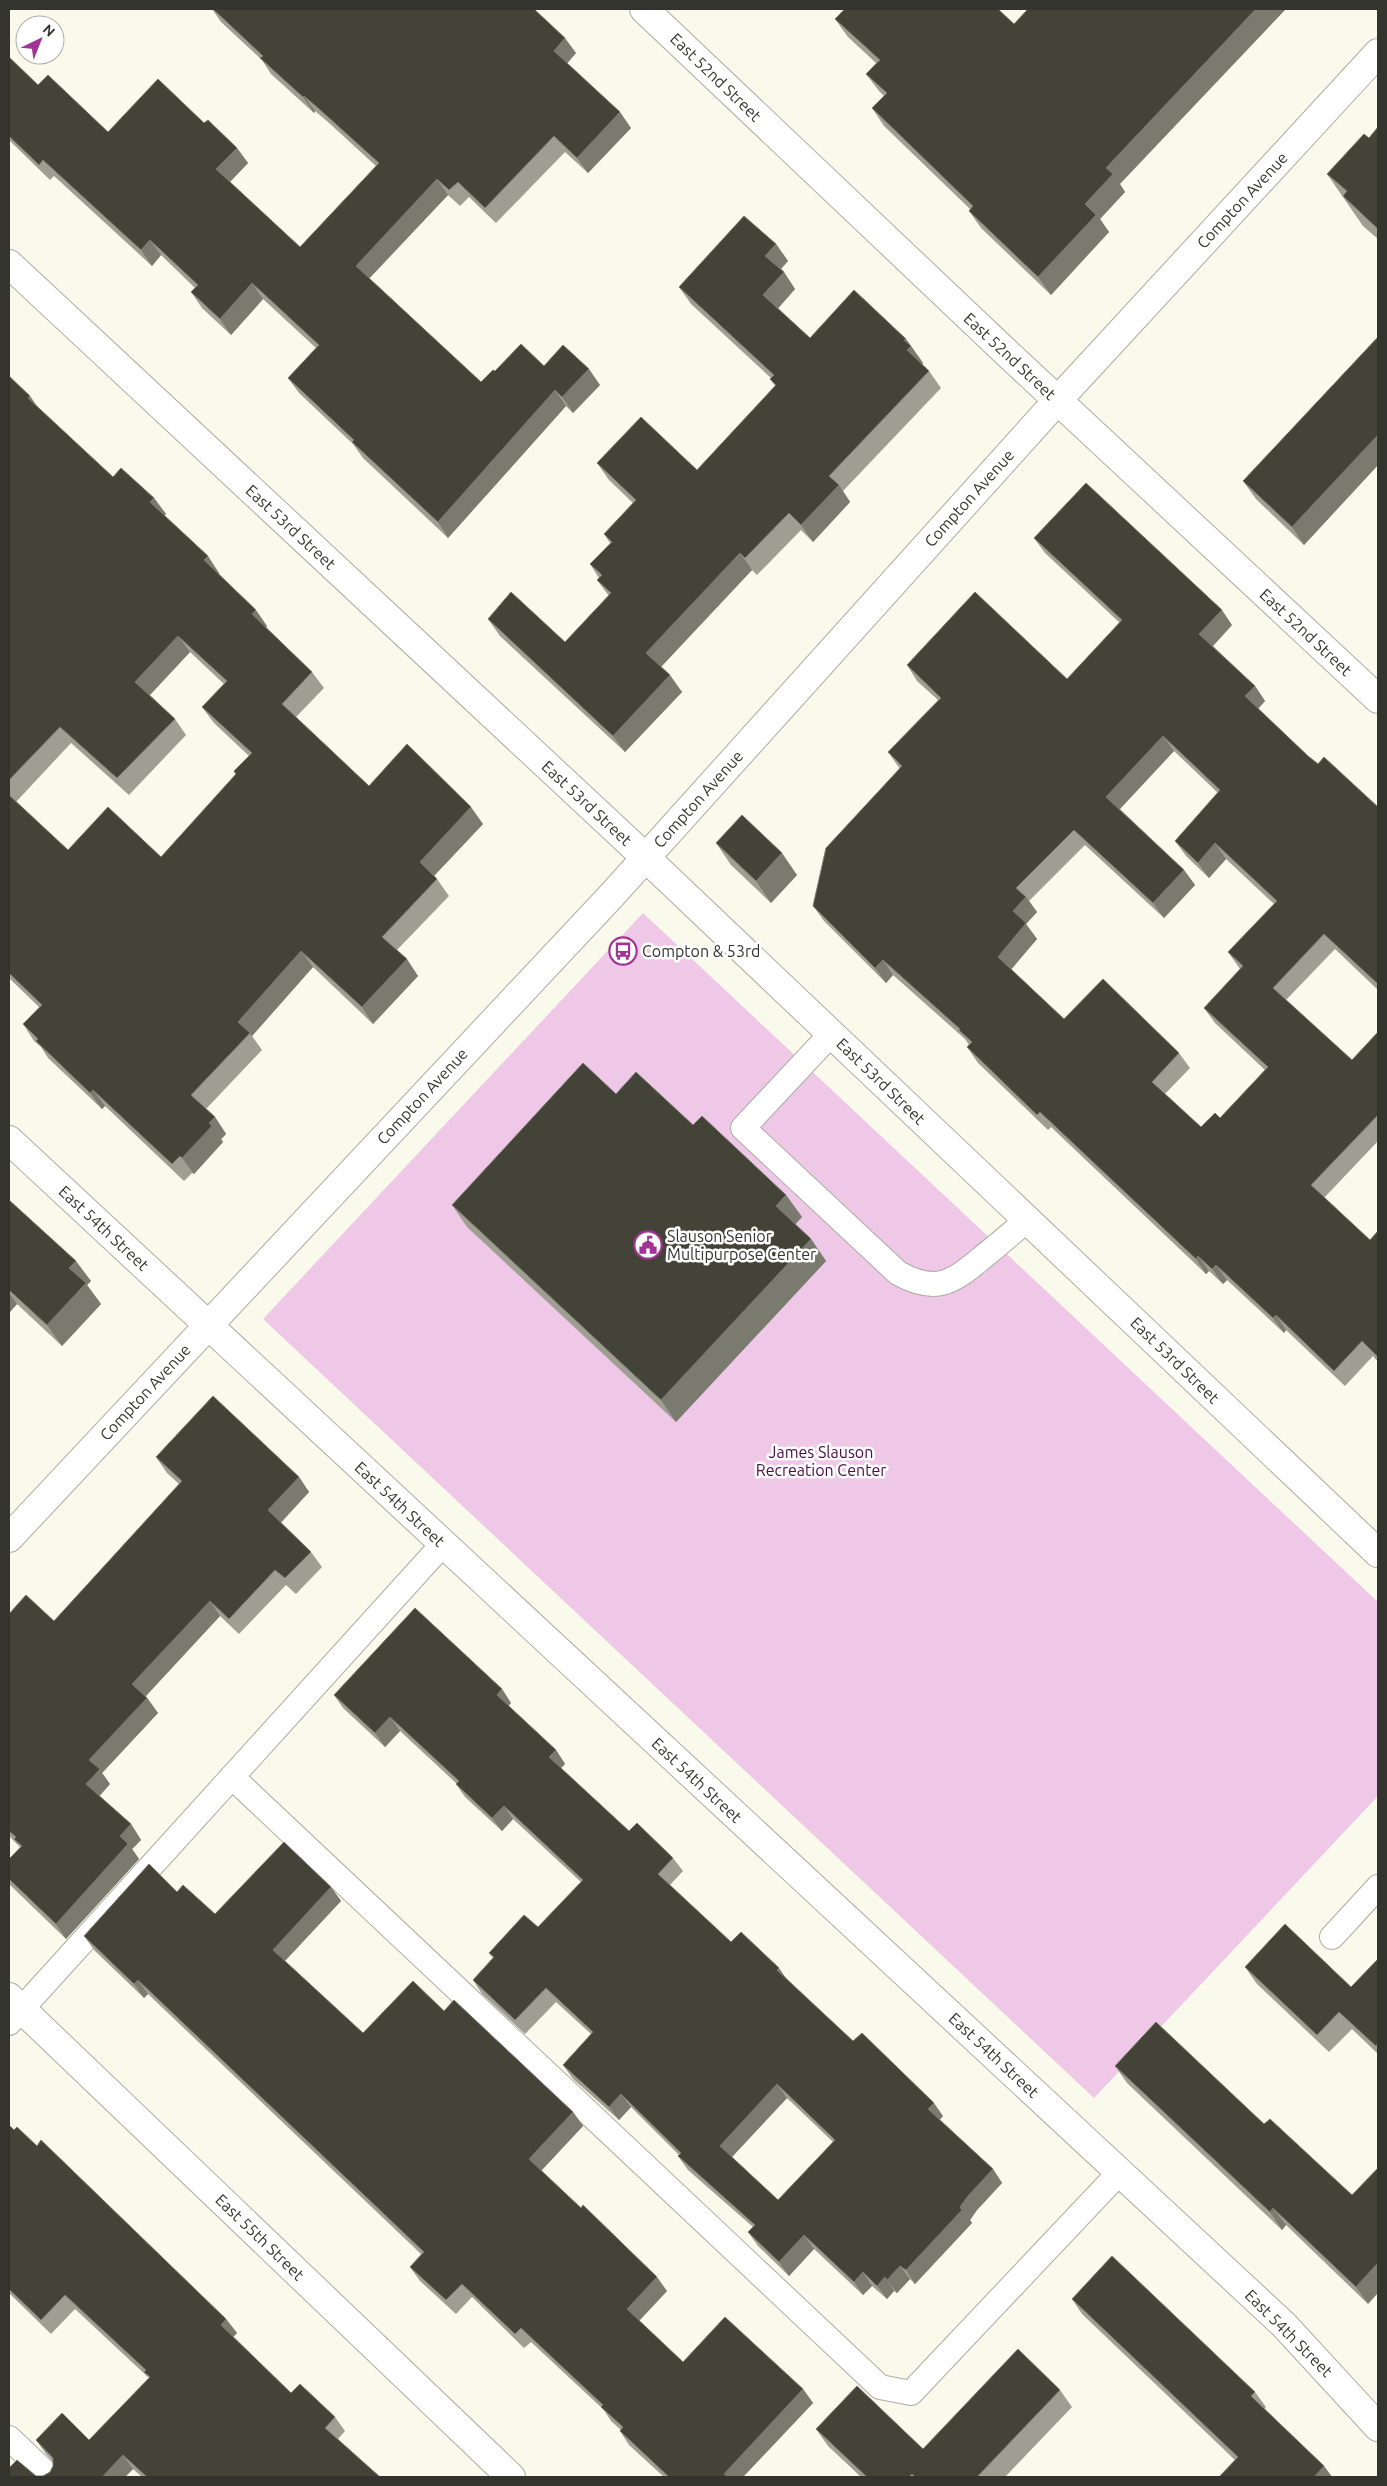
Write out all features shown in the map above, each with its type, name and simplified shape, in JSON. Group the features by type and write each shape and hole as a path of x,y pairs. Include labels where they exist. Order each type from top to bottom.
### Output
{"street":[{"name":"East 52nd Street","path":"644,9 1057,400 1378,699"},
{"name":"Compton Avenue","path":"9,1538 645,857 1057,400 1378,53"},
{"name":"East 53rd Street","path":"9,264 645,857 1378,1553"},
{"name":"East 54th Street","path":"9,1140 1284,2325 1378,2427"},
{"name":"East 55th Street","path":"13,2010 511,2477"}],"lane":[{"path":"831,1034 743,1128 898,1273 913,1281 927,1284 944,1284 960,1277 1027,1220"},
{"path":"13,2010 232,1777 443,1544"},
{"path":"232,1777 880,2387 911,2393 1120,2172"},
{"path":"1332,1937 1378,1888"},
{"path":"9,2438 50,2477"}],"green space":[{"name":"James Slauson Recreation Center","path":"643,913 1378,1602 1378,1796 1094,2098 263,1319"}],"building":[{"path":"213,9 534,9 565,38 554,51 620,112 577,158 554,136 485,208 458,182 449,190 437,179 356,266 481,382 493,370 495,371 521,344 544,366 563,345 589,369 562,397 555,390 438,522 352,442 354,440 288,378 319,345 252,283 220,319 191,292 198,285 150,240 141,250 43,160 39,165 9,136 9,57 15,65 38,85 48,75 108,132 158,79 204,123 208,120 237,148 216,169 300,247 379,163 260,58 263,56"},
{"path":"845,9 998,9 1014,24 1028,9 1256,9 1106,168 1113,174 1085,204 1096,215 1038,277 969,211 973,206 872,108 887,93 866,74 880,60 835,19"},
{"path":"1378,127 1378,229 1343,196 1347,191 1327,174 1364,134 1369,138"},
{"path":"744,216 776,244 765,256 784,272 763,295 810,338 854,290 906,339 904,340 911,346 907,350 929,371 829,476 839,485 801,525 789,513 745,558 740,553 646,653 670,675 613,736 488,619 511,592 565,642 611,593 597,580 602,575 590,564 612,542 604,534 636,500 597,463 641,417 697,470 776,385 770,379 774,375 679,287"},
{"path":"1378,337 1378,435 1292,527 1243,481"},
{"path":"9,376 30,396 28,398 113,477 121,468 154,498 150,502 208,556 204,560 256,610 252,614 312,672 282,704 369,786 407,744 471,807 420,862 437,879 382,937 407,959 362,1007 301,951 238,1022 250,1033 191,1095 215,1117 209,1123 212,1126 182,1158 180,1156 172,1164 93,1090 90,1093 36,1041 38,1039 23,1024 42,1005 9,973 9,795 68,850 108,807 161,857 236,774 234,771 252,753 202,707 227,681 178,636 135,682 175,719 117,778 60,727 9,780"},
{"path":"1086,483 1222,610 1199,634 1255,686 1245,696 1308,756 1318,764 1324,757 1378,807 1378,984 1324,934 1273,988 1352,1060 1378,1032 1378,1115 1311,1185 1370,1240 1378,1231 1378,1357 1362,1341 1334,1371 1276,1315 1273,1318 1216,1265 1212,1269 1198,1256 1196,1259 1040,1112 1037,1115 967,1047 972,1042 960,1029 883,960 875,968 813,906 826,848 902,766 888,752 941,698 907,665 975,592 1067,679 1122,620 1034,538","holes":["1163,736 1220,790 1175,841 1198,863 1215,843 1277,901 1228,952 1243,966 1204,1008 1268,1067 1220,1118 1215,1113 1201,1127 1152,1082 1179,1053 1103,979 1064,1019 998,957 1026,923 1013,911 1026,897 1016,888 1074,830 1153,903 1184,870 1106,797"]},
{"path":"742,815 782,853 756,881 716,843"},
{"name":"Slauson Senior Multipurpose Center","path":"583,1063 616,1094 636,1072 693,1125 702,1116 786,1195 776,1206 811,1239 661,1400 452,1205"},
{"path":"9,1200 76,1261 69,1268 86,1283 47,1325 9,1290"},
{"path":"213,1396 299,1477 268,1510 311,1552 285,1578 275,1570 229,1619 210,1601 132,1684 147,1698 89,1760 100,1769 86,1784 131,1824 120,1836 128,1844 56,1924 9,1879 9,1859 22,1846 9,1831 9,1614 26,1595 54,1621 182,1481 156,1457"},
{"path":"415,1608 502,1689 497,1695 556,1750 549,1757 629,1831 637,1823 673,1858 658,1874 731,1942 741,1932 779,1968 777,1970 853,2041 862,2033 934,2103 928,2109 993,2169 968,2196 960,2207 962,2210 906,2270 900,2266 887,2280 885,2277 877,2286 863,2272 854,2282 804,2235 779,2262 748,2232 755,2225 678,2156 681,2153 621,2094 609,2107 563,2065 593,2032 546,1988 515,2020 473,1980 494,1957 489,1953 524,1915 538,1927 583,1880 504,1806 492,1818 456,1784 459,1781 390,1717 375,1733 334,1695","holes":["777,2084 835,2140 778,2200 720,2146"]},
{"path":"284,1842 331,1887 273,1950 363,2033 413,1981 444,2011 454,2000 573,2112 529,2159 581,2208 583,2205 657,2277 627,2309 683,2362 725,2317 803,2389 724,2474 728,2477 669,2477 620,2431 623,2427 601,2407 603,2405 521,2328 515,2334 462,2284 446,2300 410,2267 424,2252 138,1980 134,1984 84,1936 149,1864 177,1892 183,1885 215,1914"},
{"path":"1285,1924 1351,1987 1378,1959 1378,2043 1376,2046 1339,2012 1317,2035 1245,1967"},
{"path":"1156,2022 1264,2124 1270,2119 1352,2195 1378,2168 1378,2263 1356,2287 1273,2208 1270,2212 1115,2066"},
{"path":"9,2125 14,2130 17,2127 37,2146 41,2140 226,2319 221,2325 291,2393 300,2384 335,2417 325,2428 380,2477 147,2477 123,2455 102,2477 9,2477 9,2468 17,2460 36,2476 43,2476 50,2472 53,2466 53,2458 36,2440 62,2413 89,2440 150,2377 144,2372 146,2370 65,2295 41,2320 9,2289"},
{"path":"1112,2256 1255,2392 1251,2396 1324,2466 1314,2477 1219,2477 1238,2457 1072,2299"},
{"path":"1018,2349 1060,2390 977,2477 915,2477 912,2474 909,2477 867,2477 816,2429 857,2386 923,2449"}],"place":[{"name":"Compton & 53rd","path":"623,951"},
{"name":"Slauson Senior Multipurpose Center","path":"648,1245"}]}
